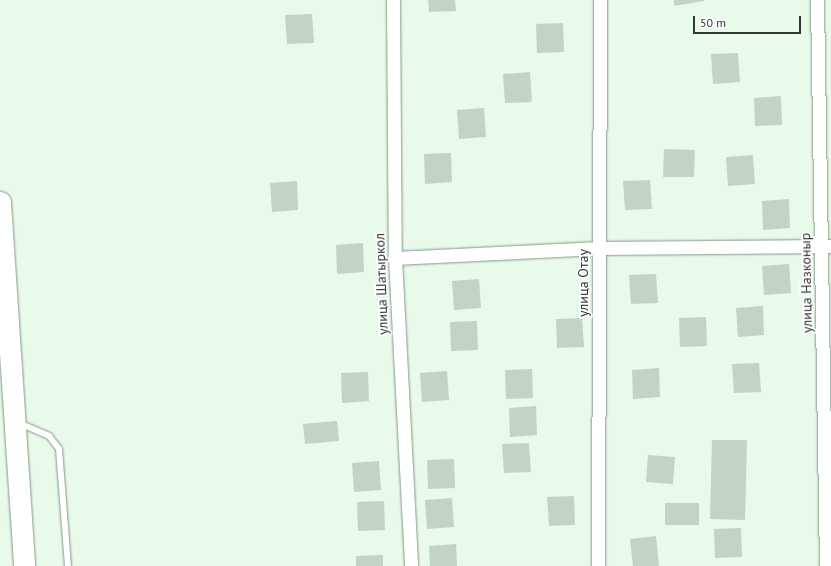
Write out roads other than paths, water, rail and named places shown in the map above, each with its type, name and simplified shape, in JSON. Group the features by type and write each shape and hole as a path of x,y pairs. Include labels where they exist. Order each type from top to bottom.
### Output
{"highway":[{"path":"0,202 24,566"}],"street":[{"name":"улица Шатыркол","path":"393,0 396,258 411,566"},
{"name":"улица Отау","path":"598,566 600,0"},
{"name":"улица Назконыр","path":"818,0 826,246 826,566"},
{"path":"396,258 599,248 826,246"}],"lane":[{"path":"15,422 49,436 59,449 68,566"}]}
